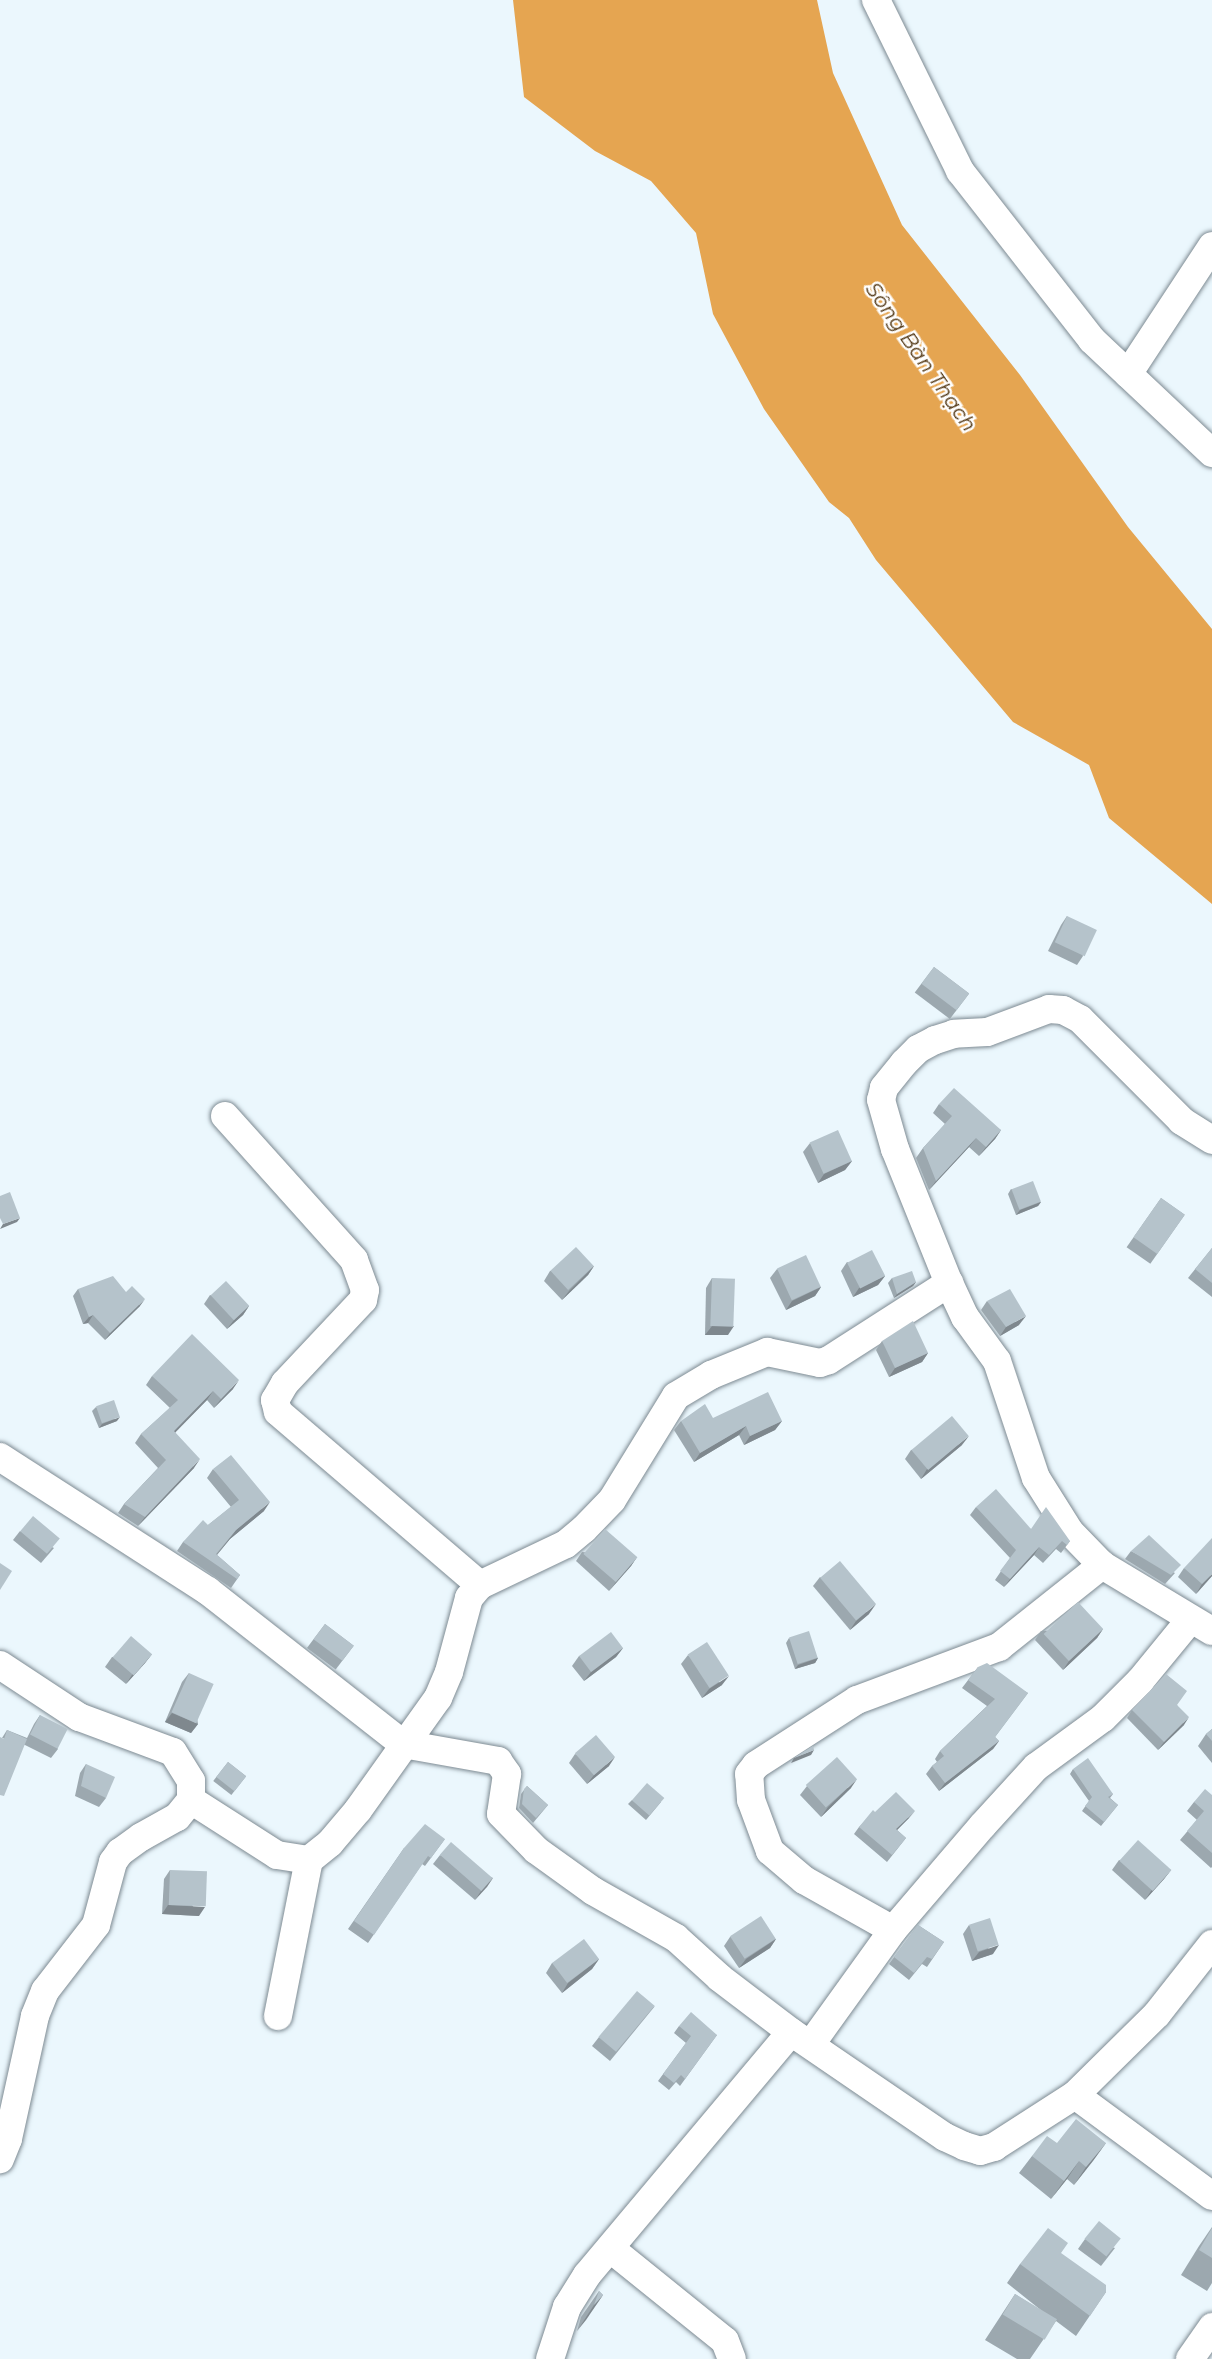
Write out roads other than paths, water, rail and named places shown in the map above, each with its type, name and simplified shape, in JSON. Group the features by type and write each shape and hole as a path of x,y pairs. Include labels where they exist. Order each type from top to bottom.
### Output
{"street":[{"path":"876,0 960,171 1092,340 1212,453"},
{"path":"1128,374 1212,246"},
{"path":"550,2359 576,2291 801,2038 1036,1767 1102,1718 1201,1625 1101,1565 1070,1532 1036,1478 997,1361 965,1317 948,1283 895,1149 881,1100 884,1088 918,1049 954,1034 987,1032 1049,1009 1063,1010 1080,1019 1182,1121 1212,1140"},
{"path":"225,1116 354,1260 365,1290 363,1300 285,1383 275,1400 278,1412 480,1585"},
{"path":"278,2016 309,1860 330,1843 358,1811 438,1698 449,1672 469,1598 480,1585 566,1544 584,1529 612,1500 677,1396 688,1387 767,1352 820,1363 829,1360 948,1283"},
{"path":"0,1457 208,1591 403,1744 498,1761 507,1774 501,1814 536,1850 593,1891 676,1938 720,1978 801,2038 945,2137 980,2151 994,2147 1075,2095 1157,2014 1212,1944"},
{"path":"893,1930 804,1880 770,1851 751,1800 749,1774 756,1765 857,1700 999,1647 1101,1565"},
{"path":"0,1665 79,1717 173,1752 191,1781 191,1800 177,1817 130,1844 113,1862 96,1925 56,1974 35,2016 8,2139 0,2159"},
{"path":"191,1800 277,1855 309,1860"},
{"path":"1075,2095 1212,2196"},
{"path":"611,2249 725,2341 732,2359"},
{"path":"1190,2359 1212,2327"}],"water":[{"name":"Sông Bàn Thạch","path":"513,0 817,0 833,73 902,225 1020,375 1128,527 1212,629 1212,904 1109,818 1089,765 1013,722 876,560 849,518 829,502 764,409 713,314 696,233 651,181 595,151 524,97"}]}
